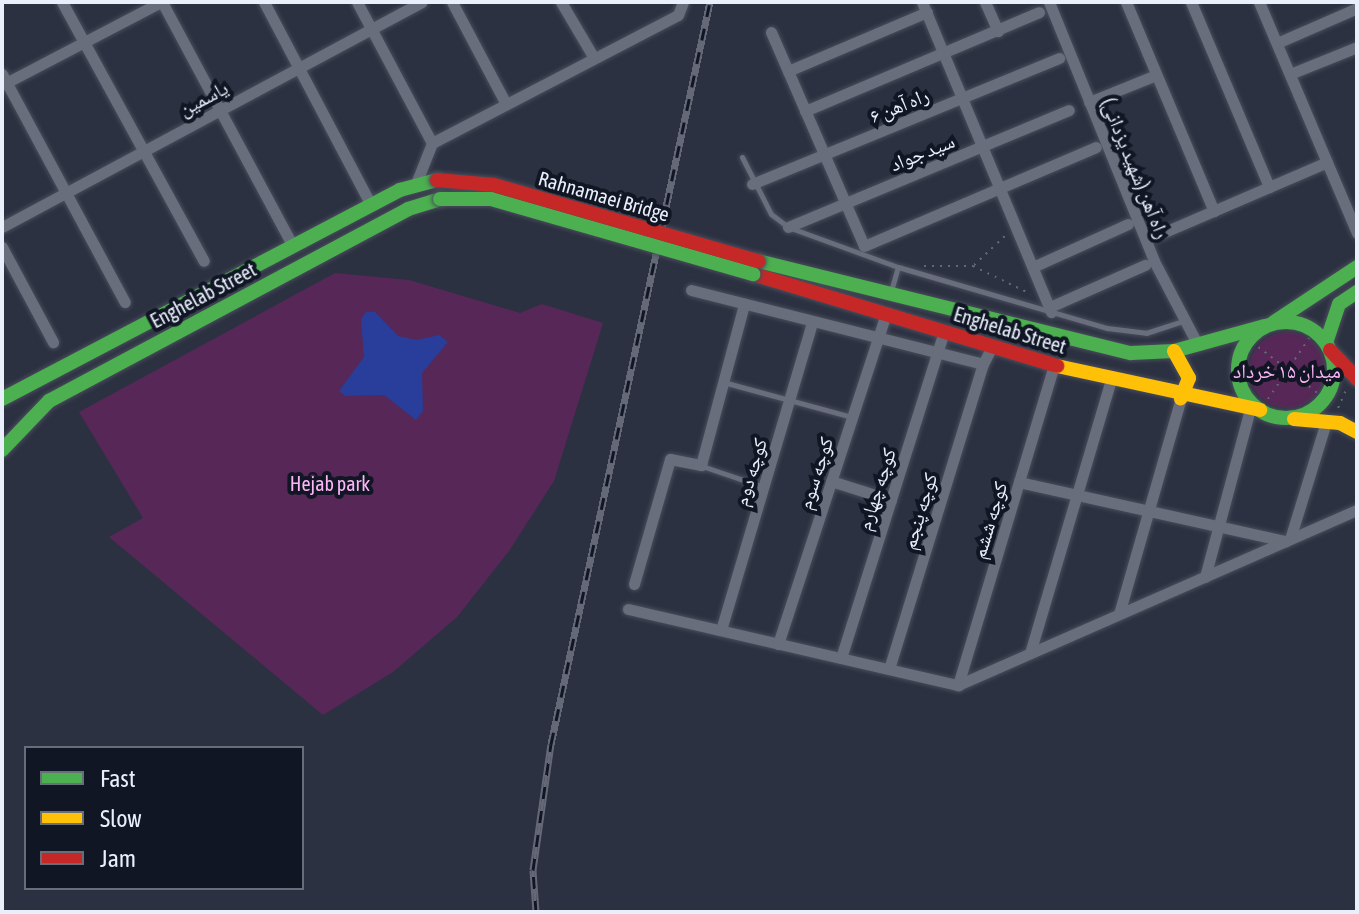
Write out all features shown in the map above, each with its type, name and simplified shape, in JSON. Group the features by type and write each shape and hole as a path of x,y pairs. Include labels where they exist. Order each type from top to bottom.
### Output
{"main road":[{"name":"Enghelab Street","path":"2,399 371,205 437,180"},
{"name":"Rahnamaei Bridge","path":"437,180 494,185 755,267"},
{"name":"Enghelab Street","path":"2,450 49,401 408,209 440,199"},
{"name":"Rahnamaei Bridge","path":"440,199 491,199 755,267"},
{"name":"Enghelab Street","path":"755,267 1131,353 1174,351 1268,325 1357,267"},
{"name":"Enghelab Street","path":"755,267 886,314 1054,365 1181,398 1256,409 1282,418 1329,422 1357,432"},
{"path":"1282,418 1306,413 1324,398 1334,373 1327,346 1339,304 1357,292"},
{"path":"1256,409 1238,379 1249,340 1268,325 1289,321 1314,331 1355,376"},
{"path":"1174,351 1189,378 1181,398"}],"street":[{"path":"62,2 204,261"},
{"path":"125,302 4,81 161,2 293,246"},
{"path":"264,2 371,205"},
{"path":"357,2 432,143"},
{"name":"یاسمین","path":"2,227 421,2"},
{"path":"452,2 506,104"},
{"path":"561,2 594,58"},
{"path":"985,2 998,31"},
{"name":"راه آهن (شهید یزدانی)","path":"1049,2 1146,240 1198,345"},
{"path":"1126,2 1214,211"},
{"path":"1191,2 1269,187"},
{"path":"1263,3 1357,233"},
{"path":"415,186 432,143 594,58 682,7"},
{"path":"788,71 924,7 1052,309 1145,265"},
{"path":"1277,43 1357,8"},
{"path":"805,111 1039,12"},
{"path":"771,32 864,246 1096,147"},
{"path":"1290,74 1357,47"},
{"name":"راه آهن ۶","path":"752,184 1059,58"},
{"path":"1089,102 1156,75"},
{"name":"سید جواد","path":"788,227 1069,110"},
{"path":"1146,240 1327,162"},
{"path":"1035,266 1128,224"},
{"path":"2,247 53,342"},
{"path":"691,290 983,364"},
{"path":"634,584 670,459 701,465 744,304"},
{"name":"کوچه سوم","path":"778,644 886,314"},
{"name":"کوچه دوم","path":"721,630 812,323"},
{"name":"کوچه چهارم","path":"841,658 944,331"},
{"name":"کوچه پنجم","path":"889,669 983,364 992,346"},
{"name":"کوچه ششم","path":"958,685 1054,365"},
{"path":"1030,653 1111,379"},
{"path":"1119,614 1181,398"},
{"path":"1205,577 1256,409"},
{"path":"1288,540 1329,422"},
{"path":"831,481 891,500"},
{"path":"1019,482 1288,540"},
{"path":"628,609 958,685 1357,510"}],"lane":[{"path":"742,157 752,184 771,214 788,227 898,267 1146,333 1185,320"},
{"path":"890,297 898,267"},
{"path":"722,381 852,417"},
{"path":"701,465 764,487"}],"path":[{"path":"973,266 1017,224"},
{"path":"917,271 926,265 973,266 1052,309"},
{"path":"1256,409 1288,370 1314,331"},
{"path":"1249,340 1324,398"},
{"path":"1329,422 1355,376"}],"green space":[{"name":"Hejab park","path":"335,273 409,280 520,313 542,304 603,323 554,481 509,551 457,617 393,672 323,715 109,537 143,518 79,412"},
{"name":"میدان ۱۵ خرداد","path":"1287,332 1301,335 1314,343 1322,356 1325,370 1322,384 1314,397 1301,405 1287,408 1273,405 1260,397 1252,384 1249,370 1252,356 1260,343 1273,335"}],"shaded area":[{"path":"366,312 375,312 398,336 417,340 439,335 448,342 422,373 423,411 416,420 384,395 345,396 339,391 364,357 361,319"}],"railway":[{"path":"536,912 533,870 551,744 710,2"}],"traffic: fast":[{"path":"2,399 400,190 437,180"},
{"path":"2,450 49,401 408,209 440,199"},
{"path":"440,199 491,199 753,274"},
{"path":"758,261 1131,353 1174,351 1265,326"},
{"path":"1274,322 1357,267"},
{"path":"1326,343 1339,304 1357,292"},
{"path":"1286,322 1304,326 1320,336 1330,352 1334,370 1330,388 1320,404 1304,414 1286,418 1268,414 1252,404 1242,388 1238,370 1242,352 1252,336 1268,326 1286,322"}],"traffic: slow":[{"path":"1174,351 1189,378 1181,398"},
{"path":"1057,366 1260,410"},
{"path":"1294,419 1340,423 1357,432"}],"traffic: jam":[{"path":"437,180 494,185 758,261"},
{"path":"753,274 1057,366"},
{"path":"1330,350 1357,379"}]}
